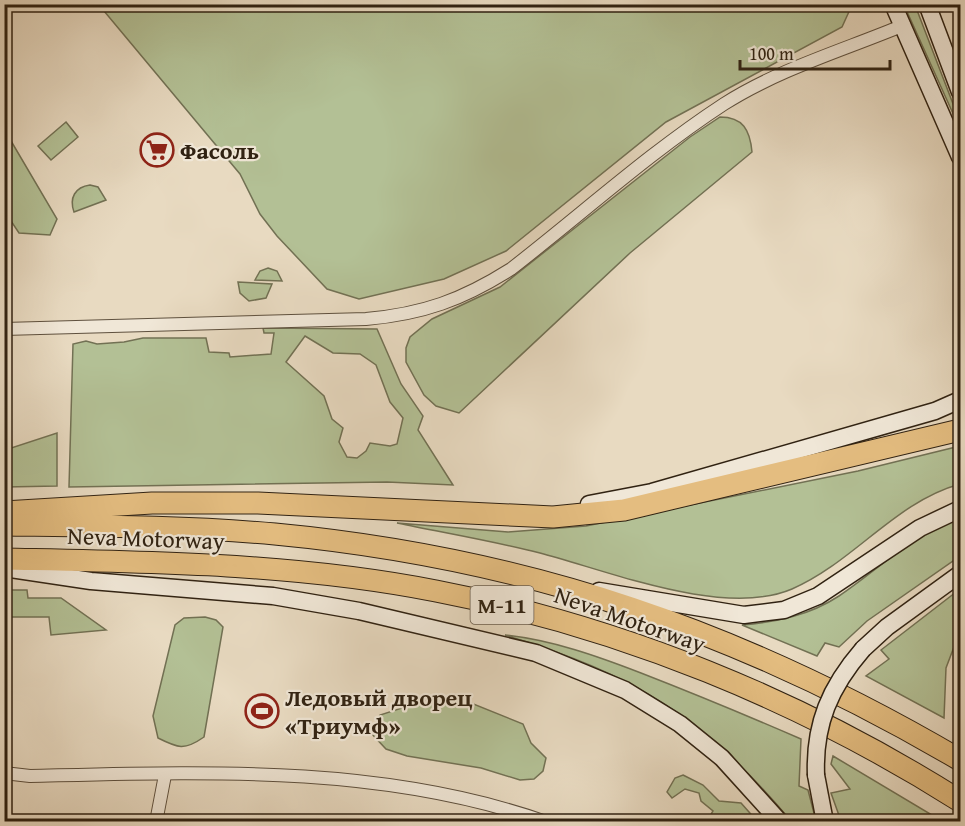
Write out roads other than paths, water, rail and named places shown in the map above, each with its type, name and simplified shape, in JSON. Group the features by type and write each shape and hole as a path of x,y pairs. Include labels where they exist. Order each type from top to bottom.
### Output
{"highway":[{"path":"4,512 152,503 258,503 554,517 624,510 960,430"},
{"name":"Neva Motorway","path":"4,525 124,527 274,534 441,558 560,585 691,628 774,662 899,724 960,760"},
{"name":"Neva Motorway","path":"4,559 275,569 433,591 506,606 582,627 676,659 762,695 883,755 960,801"}],"street":[{"path":"893,4 960,157"},
{"path":"927,4 960,92"},
{"path":"4,329 366,319 396,317 439,307 486,285 511,269 676,138 725,104 774,78 903,25"},
{"path":"486,513 596,504 652,492 935,411 960,400"},
{"path":"560,585 721,612 767,614 802,604 818,596 920,528 960,509"},
{"path":"4,568 91,581 273,596 370,614 536,653 625,690 680,724 723,758 780,822"},
{"path":"825,822 816,775 816,745 823,709 839,679 863,649 887,627 960,574"},
{"path":"4,773 30,776 253,774 374,783 467,800 546,822"},
{"path":"156,822 165,775"},
{"path":"820,798 832,822"}],"place":[{"name":"Фасоль","path":"157,150"},
{"name":"Ледовый дворец «Триумф»","path":"262,711"}]}
